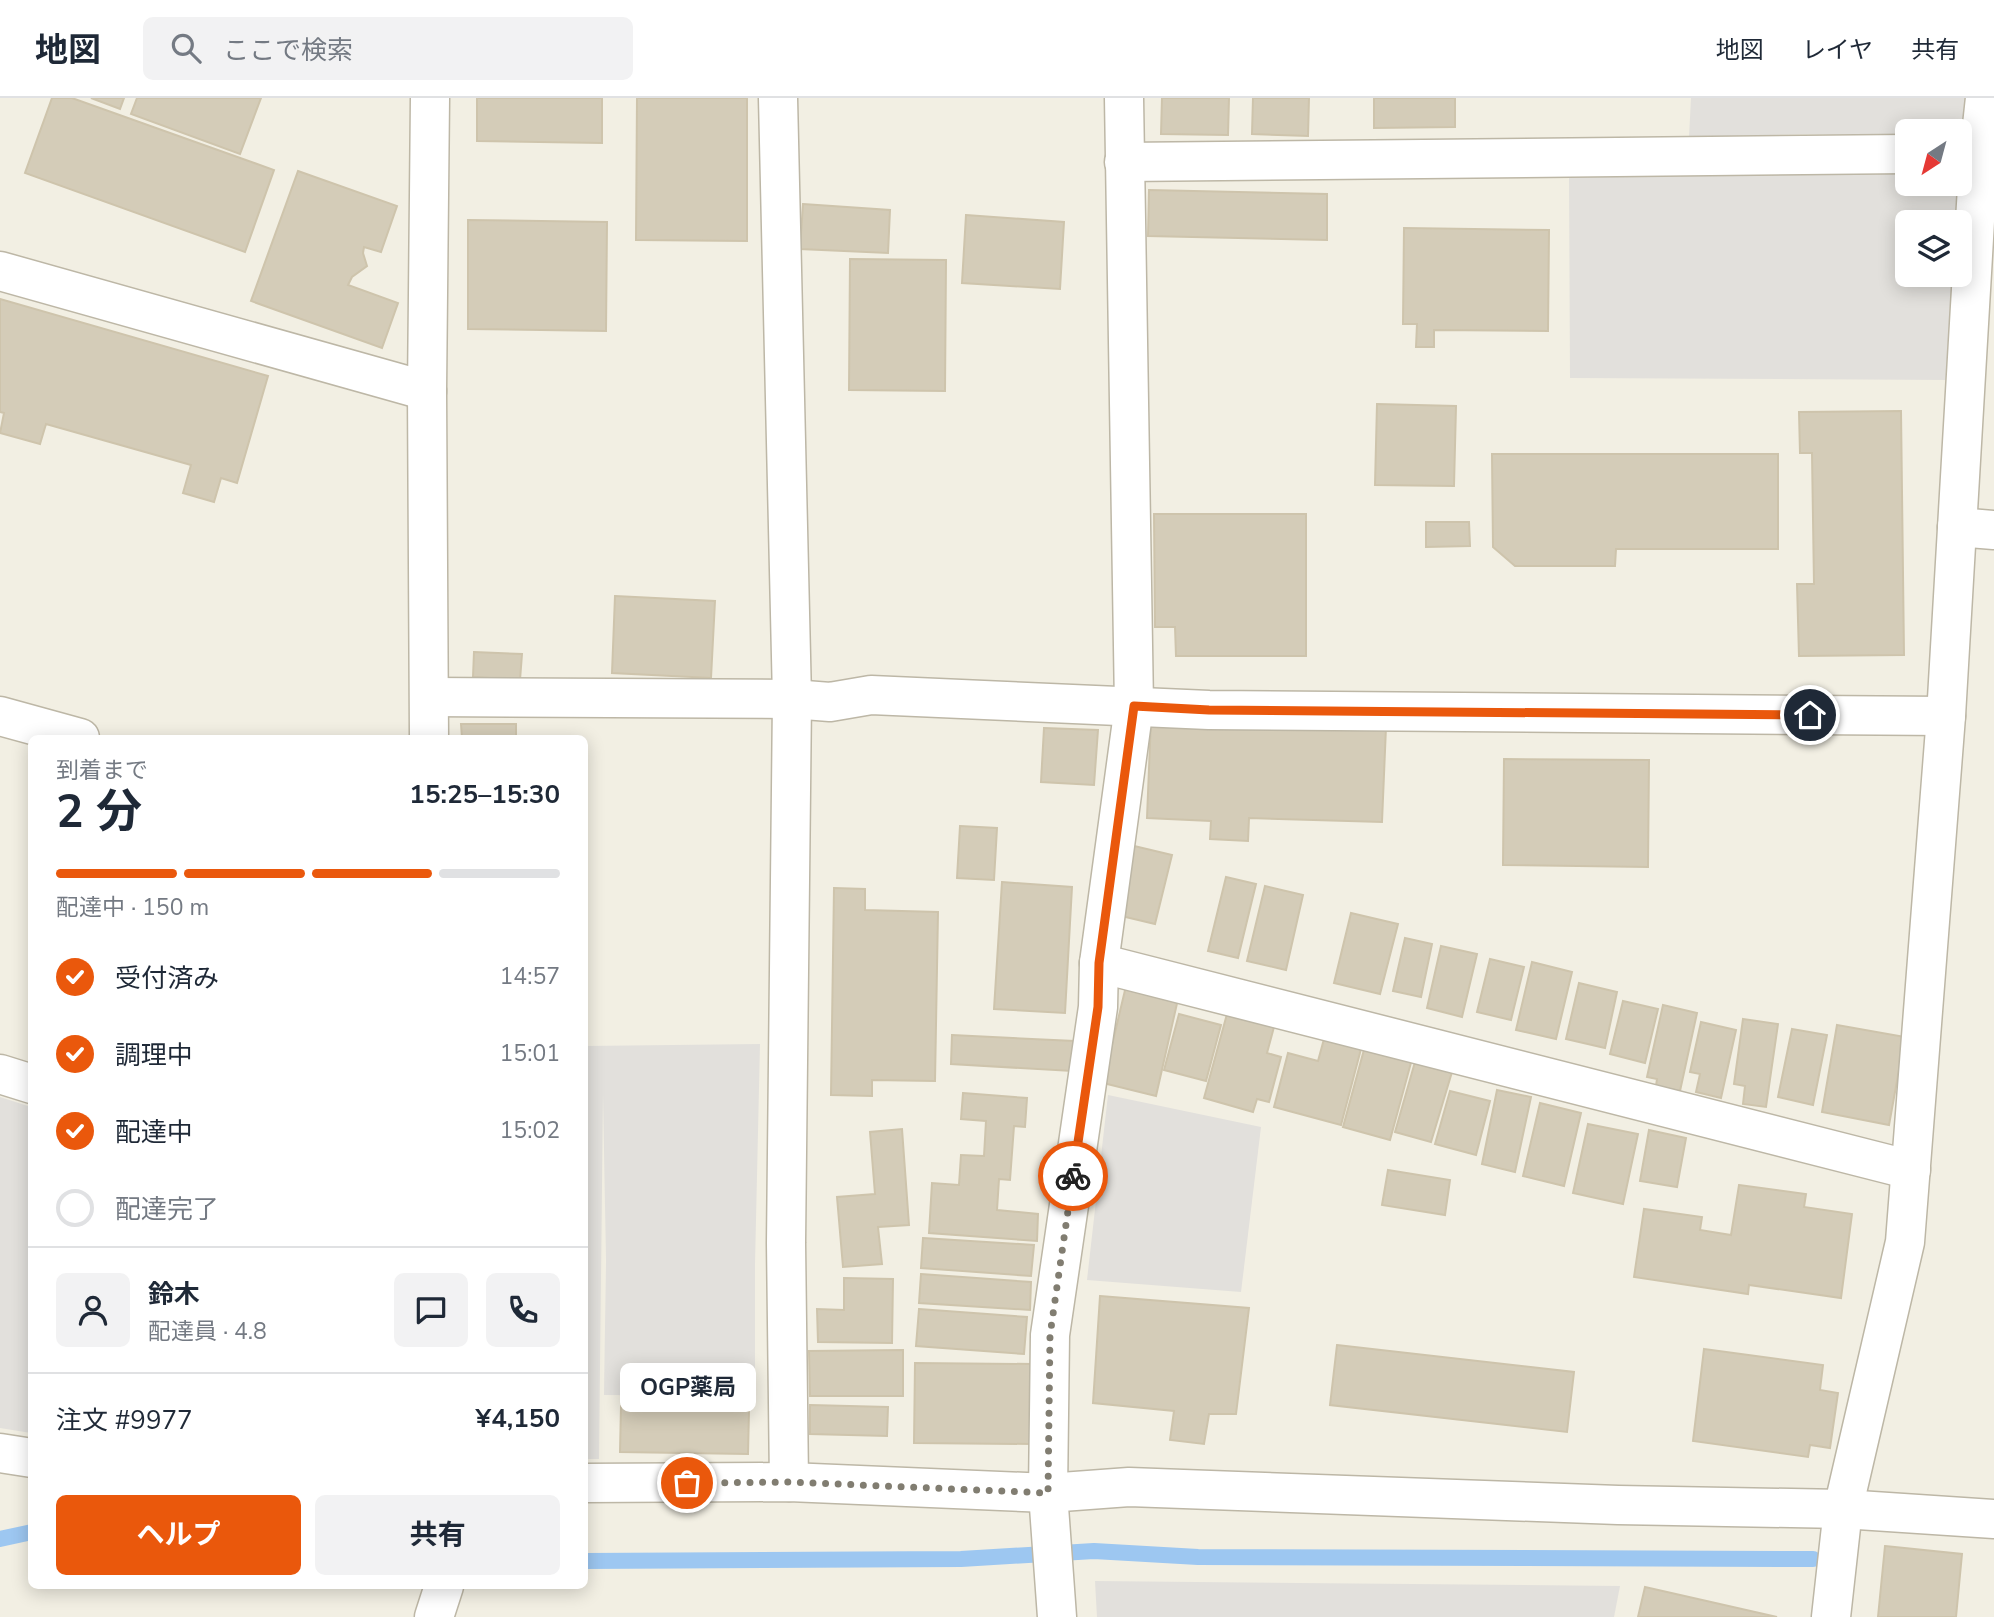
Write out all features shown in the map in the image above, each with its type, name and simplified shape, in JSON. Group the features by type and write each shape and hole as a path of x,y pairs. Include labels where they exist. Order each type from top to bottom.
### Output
{"street":[{"path":"429,735 430,98"},
{"path":"778,98 792,699 786,1243 789,1482"},
{"path":"1057,1617 1049,1506 1050,1335 1098,1007 1099,963 1134,706 1124,98"},
{"path":"1972,146 1985,98"},
{"path":"1124,162 1895,154"},
{"path":"1831,1617 1843,1509 1905,1242 1946,716 1976,528 1971,196"},
{"path":"0,271 428,391"},
{"path":"430,697 792,699 830,702 870,695 1222,710 1946,716"},
{"path":"0,716 69,735"},
{"path":"1099,963 1911,1170"},
{"path":"0,1074 28,1083"},
{"path":"0,1453 28,1457"},
{"path":"588,1483 789,1482 1049,1506 1129,1487 1618,1505 1843,1509 1994,1518"}],"shaded area":[{"path":"1691,98 1965,98 1964,119 1895,119 1895,136 1808,134 1689,137"},
{"path":"1895,172 1895,196 1958,196 1958,210 1895,210 1895,287 1953,287 1948,380 1570,378 1569,177"},
{"path":"760,1044 755,1396 604,1395 606,1261 603,1094 599,1459 588,1459 588,1046"},
{"path":"1108,1095 1261,1127 1241,1292 1087,1280"},
{"path":"0,1097 28,1106 28,1433 0,1428"},
{"path":"1095,1581 1620,1586 1614,1617 1097,1617"}],"building":[{"path":"52,98 72,98 274,170 245,252 25,173"},
{"path":"91,98 124,98 120,109"},
{"path":"137,98 261,98 240,154 131,114"},
{"path":"477,98 602,98 602,143 477,141"},
{"path":"637,98 747,98 747,241 636,240"},
{"path":"1162,98 1229,98 1228,135 1161,134"},
{"path":"1253,98 1309,98 1308,136 1252,134"},
{"path":"1374,98 1455,98 1455,127 1374,128"},
{"path":"298,171 397,206 381,252 364,247 367,266 352,277 348,285 398,303 382,348 251,301"},
{"path":"1149,190 1327,194 1327,240 1148,236"},
{"path":"803,204 890,210 888,253 800,249"},
{"path":"966,215 1064,222 1060,289 962,283"},
{"path":"468,220 607,222 606,331 468,329"},
{"path":"1404,228 1549,230 1548,331 1434,330 1434,347 1416,347 1417,324 1403,324"},
{"path":"850,259 946,260 945,391 849,390"},
{"path":"0,299 268,376 237,483 221,478 214,502 183,493 191,465 46,424 40,444 0,433 4,413 0,412"},
{"path":"1377,404 1456,406 1454,486 1375,485"},
{"path":"1901,411 1904,655 1799,656 1797,584 1814,584 1812,453 1800,453 1799,412"},
{"path":"1492,454 1778,454 1778,549 1616,549 1615,566 1515,566 1493,547"},
{"path":"1154,514 1306,514 1306,656 1176,656 1175,627 1155,627"},
{"path":"1426,522 1469,522 1470,546 1426,547"},
{"path":"615,596 715,601 711,678 612,673"},
{"path":"474,652 522,654 520,680 473,677"},
{"path":"1151,719 1386,727 1382,822 1249,818 1248,841 1210,839 1211,821 1147,818"},
{"path":"461,724 516,724 516,735 462,735"},
{"path":"1044,728 1098,730 1094,785 1041,782"},
{"path":"1504,759 1649,760 1648,867 1503,865"},
{"path":"960,826 997,828 994,880 957,878"},
{"path":"1130,845 1172,855 1155,924 1113,914"},
{"path":"1226,877 1256,884 1238,958 1208,951"},
{"path":"1002,882 1072,887 1065,1013 994,1009"},
{"path":"1265,886 1303,895 1286,970 1247,961"},
{"path":"834,888 865,889 865,910 938,912 935,1081 872,1080 872,1096 831,1095"},
{"path":"1351,913 1398,924 1380,994 1334,983"},
{"path":"1405,938 1432,944 1421,997 1393,991"},
{"path":"1441,946 1477,954 1462,1017 1427,1008"},
{"path":"1490,959 1524,967 1511,1020 1477,1012"},
{"path":"1532,962 1572,972 1556,1039 1516,1030"},
{"path":"1579,983 1617,992 1605,1048 1566,1039"},
{"path":"1126,986 1178,999 1156,1096 1103,1083"},
{"path":"1623,1001 1658,1009 1645,1063 1610,1054"},
{"path":"1663,1005 1697,1013 1680,1091 1656,1086 1657,1079 1647,1077"},
{"path":"1179,1014 1221,1025 1206,1081 1164,1070"},
{"path":"1227,1014 1274,1027 1267,1053 1281,1057 1269,1102 1257,1099 1253,1112 1204,1098"},
{"path":"1743,1019 1778,1024 1766,1107 1743,1104 1745,1086 1734,1084"},
{"path":"1701,1022 1736,1030 1721,1098 1696,1092 1700,1074 1690,1072"},
{"path":"1837,1025 1905,1037 1889,1125 1822,1112"},
{"path":"1792,1029 1827,1035 1813,1105 1778,1097"},
{"path":"952,1035 1074,1041 1072,1071 951,1064"},
{"path":"1324,1039 1361,1049 1341,1125 1274,1107 1288,1053 1318,1061"},
{"path":"1365,1046 1412,1059 1390,1140 1343,1127"},
{"path":"1415,1062 1452,1072 1431,1142 1395,1132"},
{"path":"1497,1090 1531,1097 1515,1172 1482,1164"},
{"path":"1450,1091 1490,1101 1476,1155 1435,1144"},
{"path":"963,1093 1027,1098 1025,1127 1014,1126 1010,1180 999,1179 997,1210 1038,1214 1037,1241 929,1233 932,1183 959,1185 961,1155 984,1156 986,1121 961,1119"},
{"path":"1540,1103 1581,1113 1564,1186 1523,1176"},
{"path":"1588,1124 1638,1134 1623,1204 1573,1193"},
{"path":"902,1129 909,1225 878,1227 882,1264 843,1267 837,1197 875,1194 870,1132"},
{"path":"1649,1130 1686,1138 1677,1187 1640,1181"},
{"path":"1388,1170 1450,1180 1445,1215 1382,1205"},
{"path":"1739,1185 1806,1194 1804,1207 1852,1214 1841,1298 1749,1285 1748,1294 1634,1277 1644,1209 1702,1217 1700,1230 1731,1235"},
{"path":"923,1238 1034,1245 1031,1276 921,1268"},
{"path":"921,1274 1031,1282 1030,1310 919,1303"},
{"path":"844,1278 893,1279 892,1343 818,1342 817,1309 844,1310"},
{"path":"1100,1296 1249,1308 1236,1414 1209,1414 1204,1444 1170,1440 1174,1411 1093,1403"},
{"path":"919,1309 1027,1317 1024,1354 916,1346"},
{"path":"1337,1345 1574,1372 1567,1432 1330,1405"},
{"path":"1704,1349 1823,1365 1820,1390 1838,1393 1830,1448 1810,1445 1808,1457 1693,1441"},
{"path":"903,1350 903,1396 810,1396 809,1351"},
{"path":"915,1363 1032,1364 1031,1444 914,1443"},
{"path":"810,1405 888,1407 887,1436 810,1434"},
{"path":"621,1406 749,1410 748,1454 620,1452"},
{"path":"1885,1546 1962,1554 1956,1617 1878,1617"},
{"path":"1645,1587 1777,1617 1638,1617"}],"waterway":[{"path":"0,1539 28,1533"},
{"path":"588,1561 961,1559 1094,1551 1198,1557 1813,1559"}],"way so far":[{"path":"687,1483 789,1482 1048,1493 1050,1335 1073,1176"}],"place":[{"name":"OGP薬局","path":"687,1483"}],"route":[{"path":"1073,1176 1098,1007 1099,963 1134,706 1209,710 1810,715"}]}
